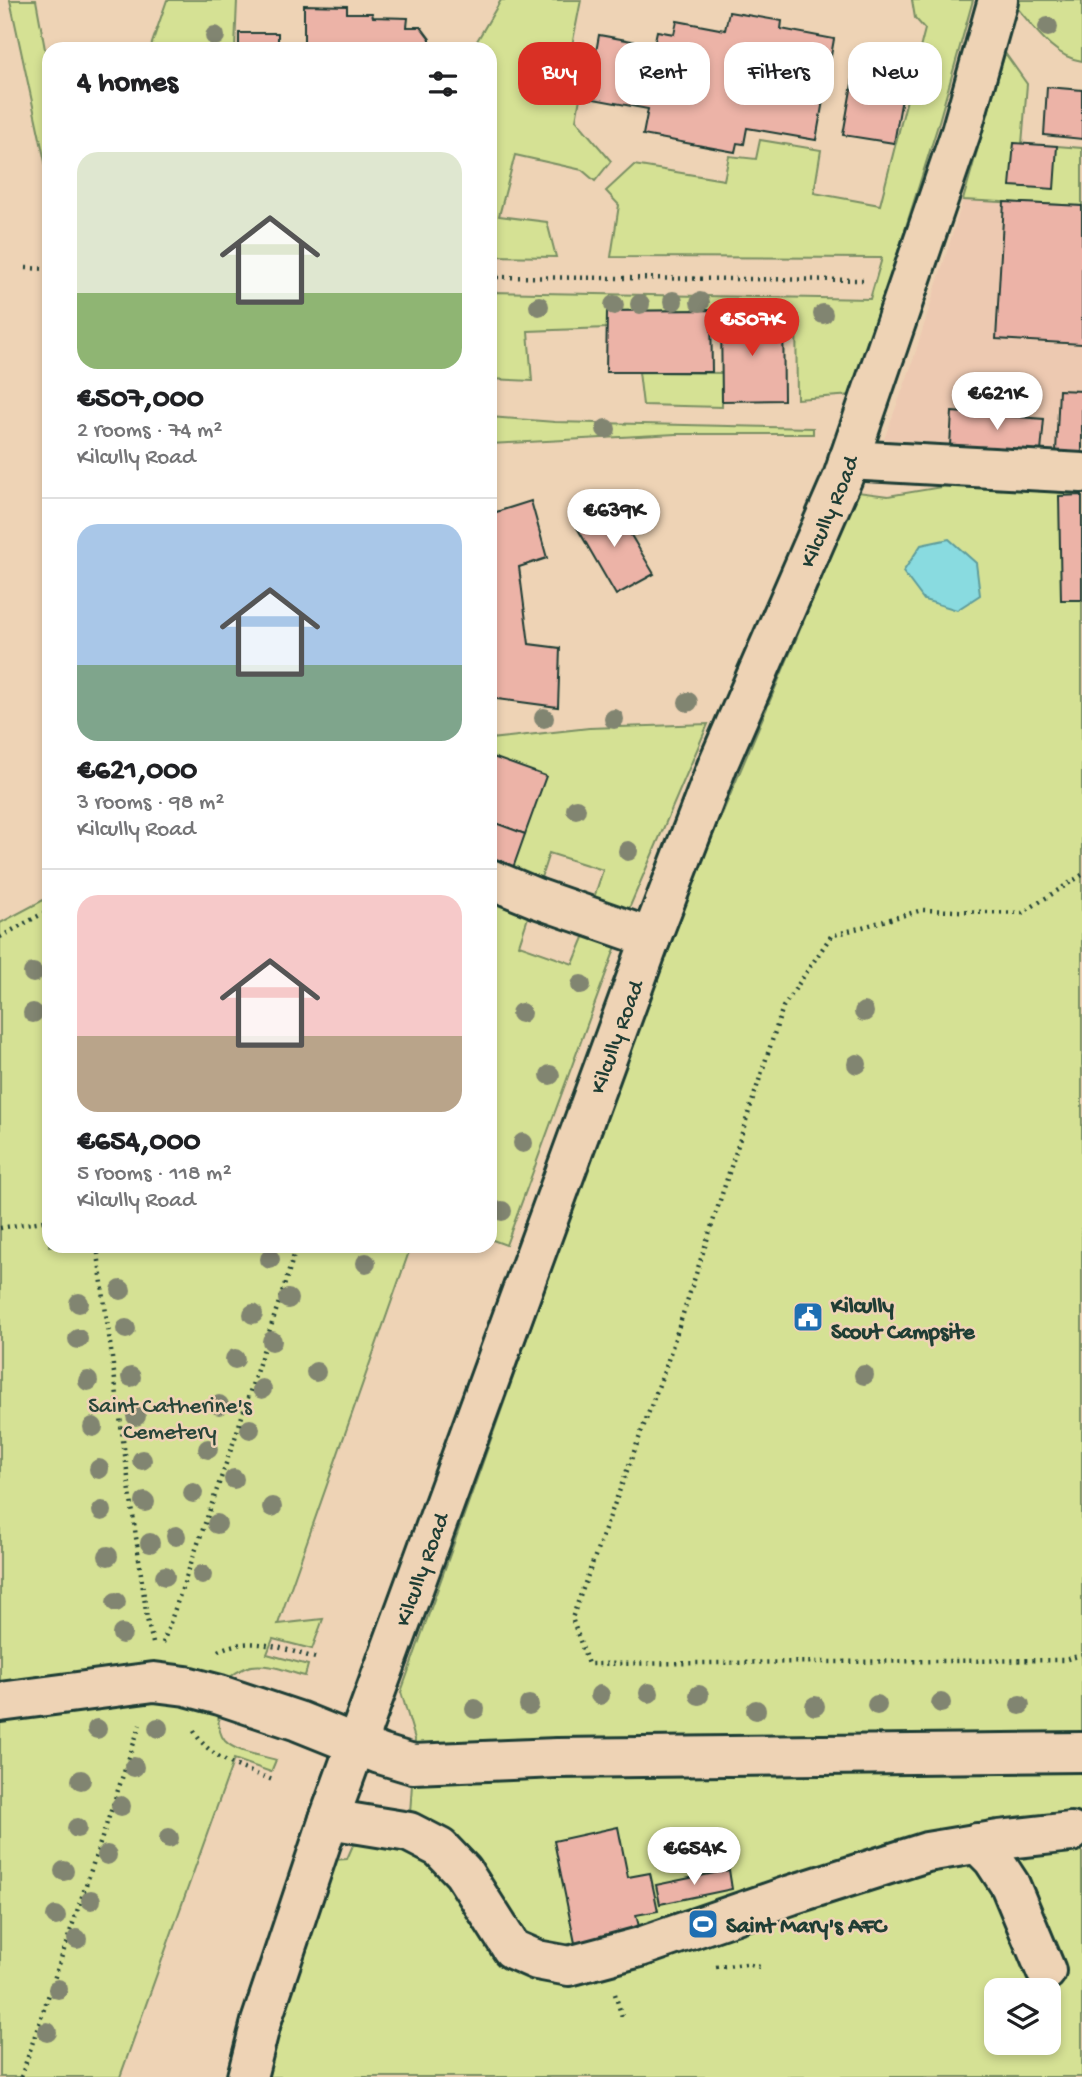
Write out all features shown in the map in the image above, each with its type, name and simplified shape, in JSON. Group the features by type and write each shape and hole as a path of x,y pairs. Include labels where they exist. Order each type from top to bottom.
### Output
{"street":[{"name":"Kilcully Road","path":"247,2077 261,2022 329,1819 651,938 718,764 843,477 961,132 998,0"},
{"path":"848,460 1082,473"},
{"path":"497,883 651,938"},
{"path":"0,1702 170,1684 220,1695 413,1764 557,1758 1082,1752"},
{"path":"329,1819 408,1832 440,1848 463,1872 512,1949 537,1960 569,1966 640,1947 927,1852 1071,1832"},
{"path":"977,1843 993,1859 1010,1885 1046,1971"}],"path":[{"path":"26,268 42,269"},
{"path":"497,277 875,280 910,284"},
{"path":"1082,875 1022,913 922,910 831,936 789,996 783,1006 666,1366 572,1618 588,1664 1064,1660 1082,1655"},
{"path":"0,937 42,914"},
{"path":"0,1228 42,1221"},
{"path":"98,1253 147,1619 152,1641 160,1652 295,1253"},
{"path":"21,2077 170,1684 206,1658 235,1643 258,1643 318,1659"},
{"path":"170,1684 185,1701 189,1722 199,1740 217,1756 275,1781"}],"shaded area":[{"path":"963,200 1082,206 1082,454 884,439 910,370"}],"green space":[{"path":"10,0 36,0 44,42 42,148"},
{"path":"167,0 237,0 235,42 152,42"},
{"path":"501,0 581,0 573,42 518,42 518,105 579,105 576,120 611,161 595,181 582,170 515,155 499,216 547,222 556,257 497,256 497,42 477,42"},
{"path":"912,0 973,0 938,125 853,395 797,399 796,314 711,316 711,310 607,311 607,328 528,331 532,381 497,379 497,292 870,299 882,258 611,257 619,205 606,191 634,165 724,180 729,156 756,159 760,140 821,150 814,193 880,205 906,105 942,105 942,42 922,42 925,29 915,18"},
{"path":"1020,0 1082,0 1082,61 1072,59 1054,49 1018,9"},
{"path":"1005,53 1027,84 1022,144 1014,144 1011,185 1057,146 1082,148 1082,206 963,200"},
{"path":"639,372 722,373 722,407 643,405"},
{"path":"497,418 555,422 813,428 813,434 676,434 497,444"},
{"name":"Kilcully Scout Campsite","path":"950,445 1082,454 1082,2077 262,2077 332,1860 347,1859 353,1845 408,1844 415,1739 401,1692 668,942 858,492 888,496 942,487"},
{"path":"708,724 628,911 594,898 603,870 549,853 519,945 573,964 585,935 616,946 506,1245 497,1242 497,738 589,728"},
{"name":"Saint Catherine's Cemetery","path":"42,901 42,1253 409,1253 278,1624 323,1619 312,1649 273,1639 267,1654 308,1665 305,1676 271,1667 251,1666 230,1678 220,1696 218,1721 225,1741 242,1751 276,1760 271,1772 234,1759 120,2077 0,2077 0,923"}],"water":[{"path":"949,539 976,563 980,595 957,610 924,600 903,572 921,545"}],"building":[{"path":"304,5 347,6 347,13 408,18 407,27 421,27 430,39 430,42 304,42"},
{"path":"729,12 782,21 781,29 834,39 833,42 724,42 724,105 822,105 816,140 747,128 744,144 737,143 735,152 643,135 648,109 626,105 710,105 710,42 655,42 657,31 674,34 677,21 725,30"},
{"path":"239,33 278,33 278,42 239,42"},
{"path":"599,35 638,42 615,42 615,103 601,100"},
{"path":"1047,87 1082,90 1082,139 1044,135"},
{"path":"848,105 901,105 894,143 843,135"},
{"path":"1014,143 1057,146 1054,189 1010,186"},
{"path":"1004,202 1082,206 1082,344 996,339"},
{"path":"711,310 712,372 606,372 607,311"},
{"path":"721,315 783,315 784,400 722,401"},
{"path":"1059,390 1082,391 1082,454 1056,452"},
{"path":"952,412 1044,419 1041,452 950,445"},
{"path":"1082,495 1082,600 1061,600 1059,496"},
{"path":"531,501 547,558 519,567 529,644 560,648 558,707 497,699 497,512"},
{"path":"612,503 654,574 616,595 575,524"},
{"path":"497,758 546,776 525,834 497,824"},
{"path":"497,824 525,834 513,868 497,862"},
{"path":"618,1827 628,1877 650,1873 658,1911 636,1915 640,1930 575,1943 554,1841"},
{"path":"729,1870 732,1889 660,1904 656,1885"}],"place":[{"name":"Kilcully Scout Campsite","path":"808,1317"},
{"name":"Saint Mary's AFC","path":"703,1924"}]}
